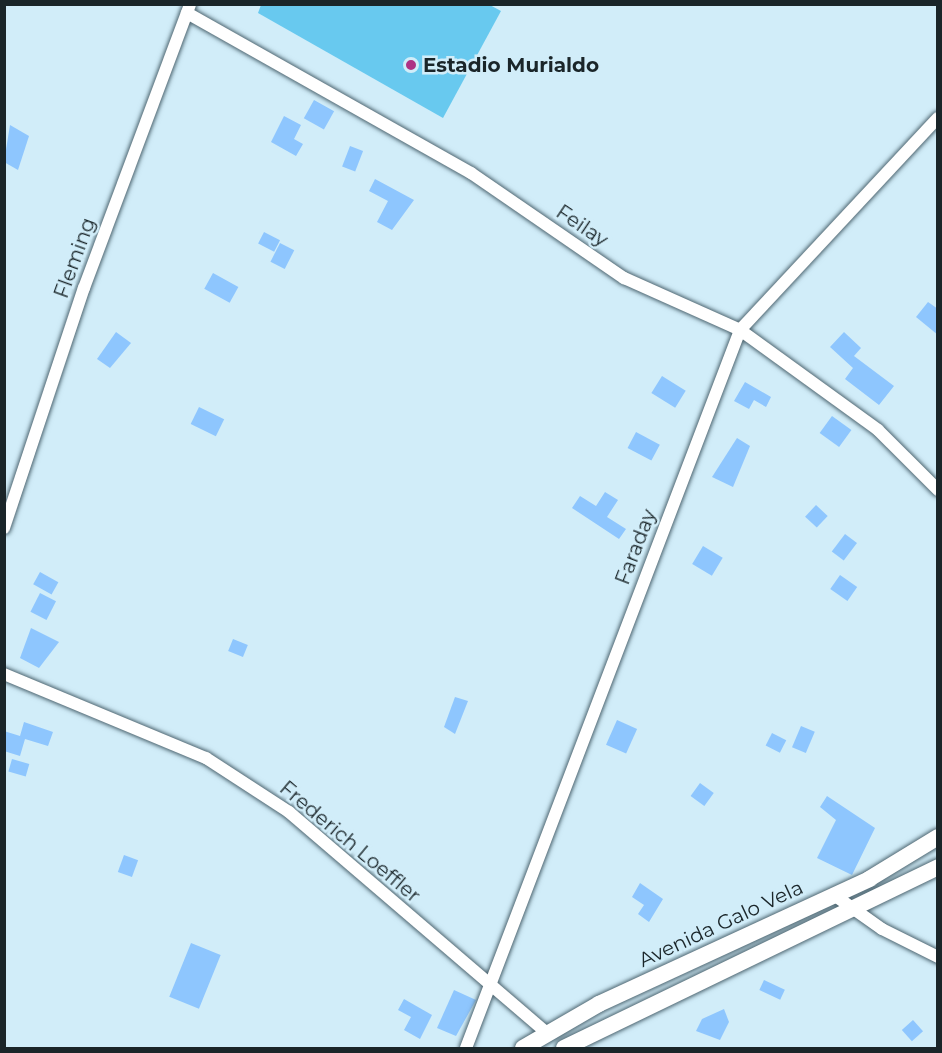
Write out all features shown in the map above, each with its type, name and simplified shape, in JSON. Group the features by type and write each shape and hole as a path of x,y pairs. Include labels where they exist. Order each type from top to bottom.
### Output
{"main road":[{"name":"Avenida Galo Vela","path":"522,1048 599,1004 834,895 938,837"},
{"path":"564,1048 854,911 938,867"}],"street":[{"name":"Feilay","path":"189,9 471,174 624,278 740,330 878,430 938,490"},
{"name":"Fleming","path":"4,528 84,288 189,9"},
{"name":"Faraday","path":"465,1048 740,330 938,118"},
{"name":"Frederich Loeffler","path":"4,674 206,758 289,812 548,1034"},
{"path":"834,895 854,911 938,957"}],"shaded area":[{"name":"Estadio Murialdo","path":"488,4 501,11 443,118 258,13 261,5"}],"building":[{"path":"314,100 334,111 324,130 304,118"},
{"path":"284,116 301,125 294,139 303,144 296,156 271,142"},
{"path":"10,125 29,136 18,170 4,162"},
{"path":"350,146 363,151 355,172 342,167"},
{"path":"375,179 414,200 392,230 377,222 388,201 369,191"},
{"path":"264,232 280,240 274,252 258,244"},
{"path":"280,243 294,250 285,269 270,262"},
{"path":"213,273 238,287 230,303 204,289"},
{"path":"928,302 938,309 938,335 916,317"},
{"path":"116,332 131,343 110,368 97,359"},
{"path":"844,332 861,348 854,356 894,386 879,405 845,379 853,368 830,347"},
{"path":"662,376 686,391 675,408 651,393"},
{"path":"745,382 771,397 766,407 754,400 749,409 734,401"},
{"path":"199,407 224,419 216,436 191,424"},
{"path":"832,416 851,430 839,447 820,433"},
{"path":"636,432 660,445 651,461 628,448"},
{"path":"737,438 750,446 733,487 712,477"},
{"path":"605,492 618,500 607,517 626,529 619,539 572,508 580,496 596,506"},
{"path":"816,505 828,516 817,528 805,517"},
{"path":"845,534 857,543 844,561 832,552"},
{"path":"703,546 723,558 712,576 692,564"},
{"path":"40,572 58,582 52,594 33,584"},
{"path":"840,575 857,587 847,601 830,589"},
{"path":"40,593 56,601 47,620 30,612"},
{"path":"31,628 59,642 39,668 20,658"},
{"path":"233,639 248,645 243,657 228,651"},
{"path":"455,697 468,701 455,734 444,727"},
{"path":"617,720 637,729 626,754 606,745"},
{"path":"24,722 53,732 48,746 25,739 20,756 4,751 4,731 20,736"},
{"path":"801,726 815,732 806,753 792,747"},
{"path":"772,733 786,740 780,753 766,745"},
{"path":"12,759 29,764 26,776 8,771"},
{"path":"700,783 714,793 704,806 691,796"},
{"path":"827,796 875,828 852,875 817,858 836,820 820,807"},
{"path":"124,855 138,860 132,877 118,872"},
{"path":"640,883 663,899 649,922 638,914 644,905 632,897"},
{"path":"191,943 221,955 199,1009 169,997"},
{"path":"764,980 785,990 780,1000 759,990"},
{"path":"454,990 476,1000 456,1036 437,1028"},
{"path":"404,999 432,1015 420,1039 404,1030 411,1017 398,1010"},
{"path":"724,1009 729,1022 720,1040 696,1031 702,1019"},
{"path":"913,1020 923,1031 912,1041 902,1030"}],"place":[{"name":"Estadio Murialdo","path":"411,65"}]}
